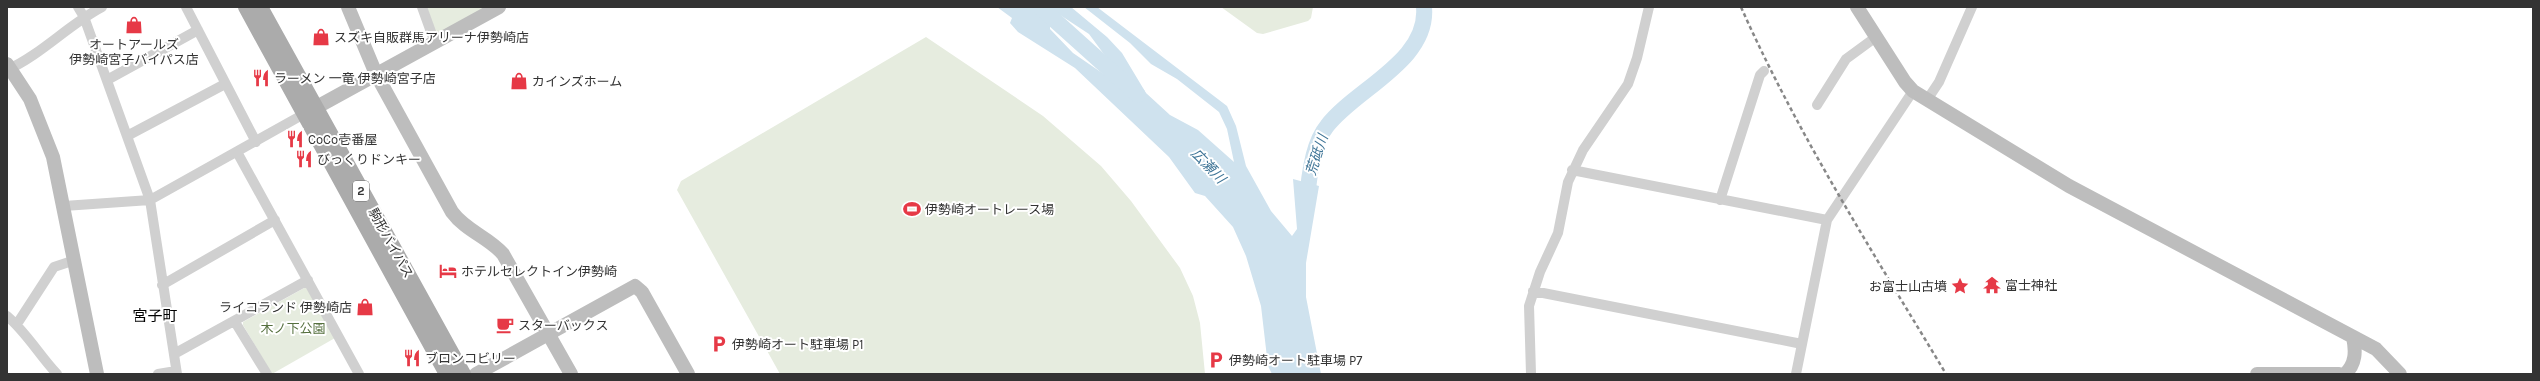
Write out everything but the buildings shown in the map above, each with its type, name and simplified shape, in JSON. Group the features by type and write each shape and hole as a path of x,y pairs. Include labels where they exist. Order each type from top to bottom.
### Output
{"main road":[{"name":"駒形バイパス","path":"246,7 310,111 463,374"},
{"name":"駒形バイパス","path":"260,7 310,111 447,374"}],"street":[{"path":"78,7 84,16 150,200 176,372 158,374"},
{"path":"97,374 58,175 47,138 30,99 8,67 24,62 84,16 102,7"},
{"path":"186,7 256,142"},
{"path":"348,7 376,74 452,212 465,227 492,243 503,254 571,374"},
{"path":"422,7 435,43"},
{"path":"64,206 150,200 499,7"},
{"path":"1531,374 1528,317 1533,291 1558,233 1572,170 1582,150 1628,84 1637,58 1649,7"},
{"path":"1857,7 1904,82 1913,91 2076,190 2376,349 2400,374"},
{"path":"1927,100 1939,82 1972,7"},
{"path":"107,80 198,30"},
{"path":"1817,105 1846,58 1876,36"},
{"path":"1720,200 1760,75 1764,71"},
{"path":"127,136 225,84"},
{"path":"1796,374 1827,220 1913,91"},
{"path":"237,152 359,374"},
{"path":"1572,170 1827,220"},
{"path":"162,285 275,220"},
{"path":"17,324 54,267 75,260"},
{"path":"174,354 235,322 308,280"},
{"path":"476,374 635,286 642,292 688,374"},
{"path":"1533,291 1802,344"},
{"path":"7,316 17,324 57,374"},
{"path":"235,322 267,374"},
{"path":"2345,374 2354,362 2355,348 2353,337"},
{"path":"2257,374 2339,374"}],"green space":[{"path":"427,7 486,7 439,33 435,31"},
{"path":"1221,7 1313,7 1311,18 1308,21 1263,34 1257,33"},
{"name":"伊勢崎オートレース場","path":"926,37 1043,116 1101,166 1131,201 1180,268 1193,296 1200,323 1205,374 780,374 677,190 681,181"},
{"name":"木ノ下公園","path":"306,287 335,338 272,374 243,325 243,322"}],"water":[{"path":"997,7 1071,7 1107,37 1122,53 1146,93 1170,115 1198,130 1234,162 1227,129 1219,112 1177,79 1151,64 1130,43 1084,7 1097,7 1227,106 1236,126 1246,166 1271,211 1292,236 1297,229 1293,179 1319,186 1306,263 1306,297 1321,374 1272,374 1268,366 1261,306 1246,256 1233,227 1205,196 1195,193 1169,157 1075,68 1018,32 1010,23 1012,18","holes":["1054,11 1089,34 1123,80 1124,88 1073,53 1050,29 1050,16"]}],"waterway":[{"name":"広瀬川","path":"1040,7 1138,95"},
{"name":"荒砥川","path":"1307,205 1308,186 1314,153 1322,134 1339,112 1388,73 1403,59 1415,43 1422,26 1424,7"}],"railway":[{"path":"1741,7 1763,55 1812,148 1946,374"}],"place":[{"name":"オートアールズ 伊勢崎宮子バイパス店","path":"134,25"},
{"name":"スズキ自販群馬アリーナ伊勢崎店","path":"321,37"},
{"name":"ラーメン 一竜 伊勢崎宮子店","path":"261,78"},
{"name":"カインズホーム","path":"519,81"},
{"name":"CoCo壱番屋","path":"295,139"},
{"name":"びっくりドンキー","path":"304,159"},
{"name":"伊勢崎オートレース場","path":"912,209"},
{"name":"ホテルセレクトイン伊勢崎","path":"448,271"},
{"name":"富士神社","path":"1992,285"},
{"name":"お富士山古墳","path":"1960,286"},
{"name":"ライコランド 伊勢崎店","path":"365,307"},
{"name":"スターバックス","path":"505,325"},
{"name":"伊勢崎オート駐車場 P1","path":"719,344"},
{"name":"ブロンコビリー","path":"412,358"},
{"name":"伊勢崎オート駐車場 P7","path":"1216,360"}],"district":[{"name":"宮子町","path":"155,316"}]}
